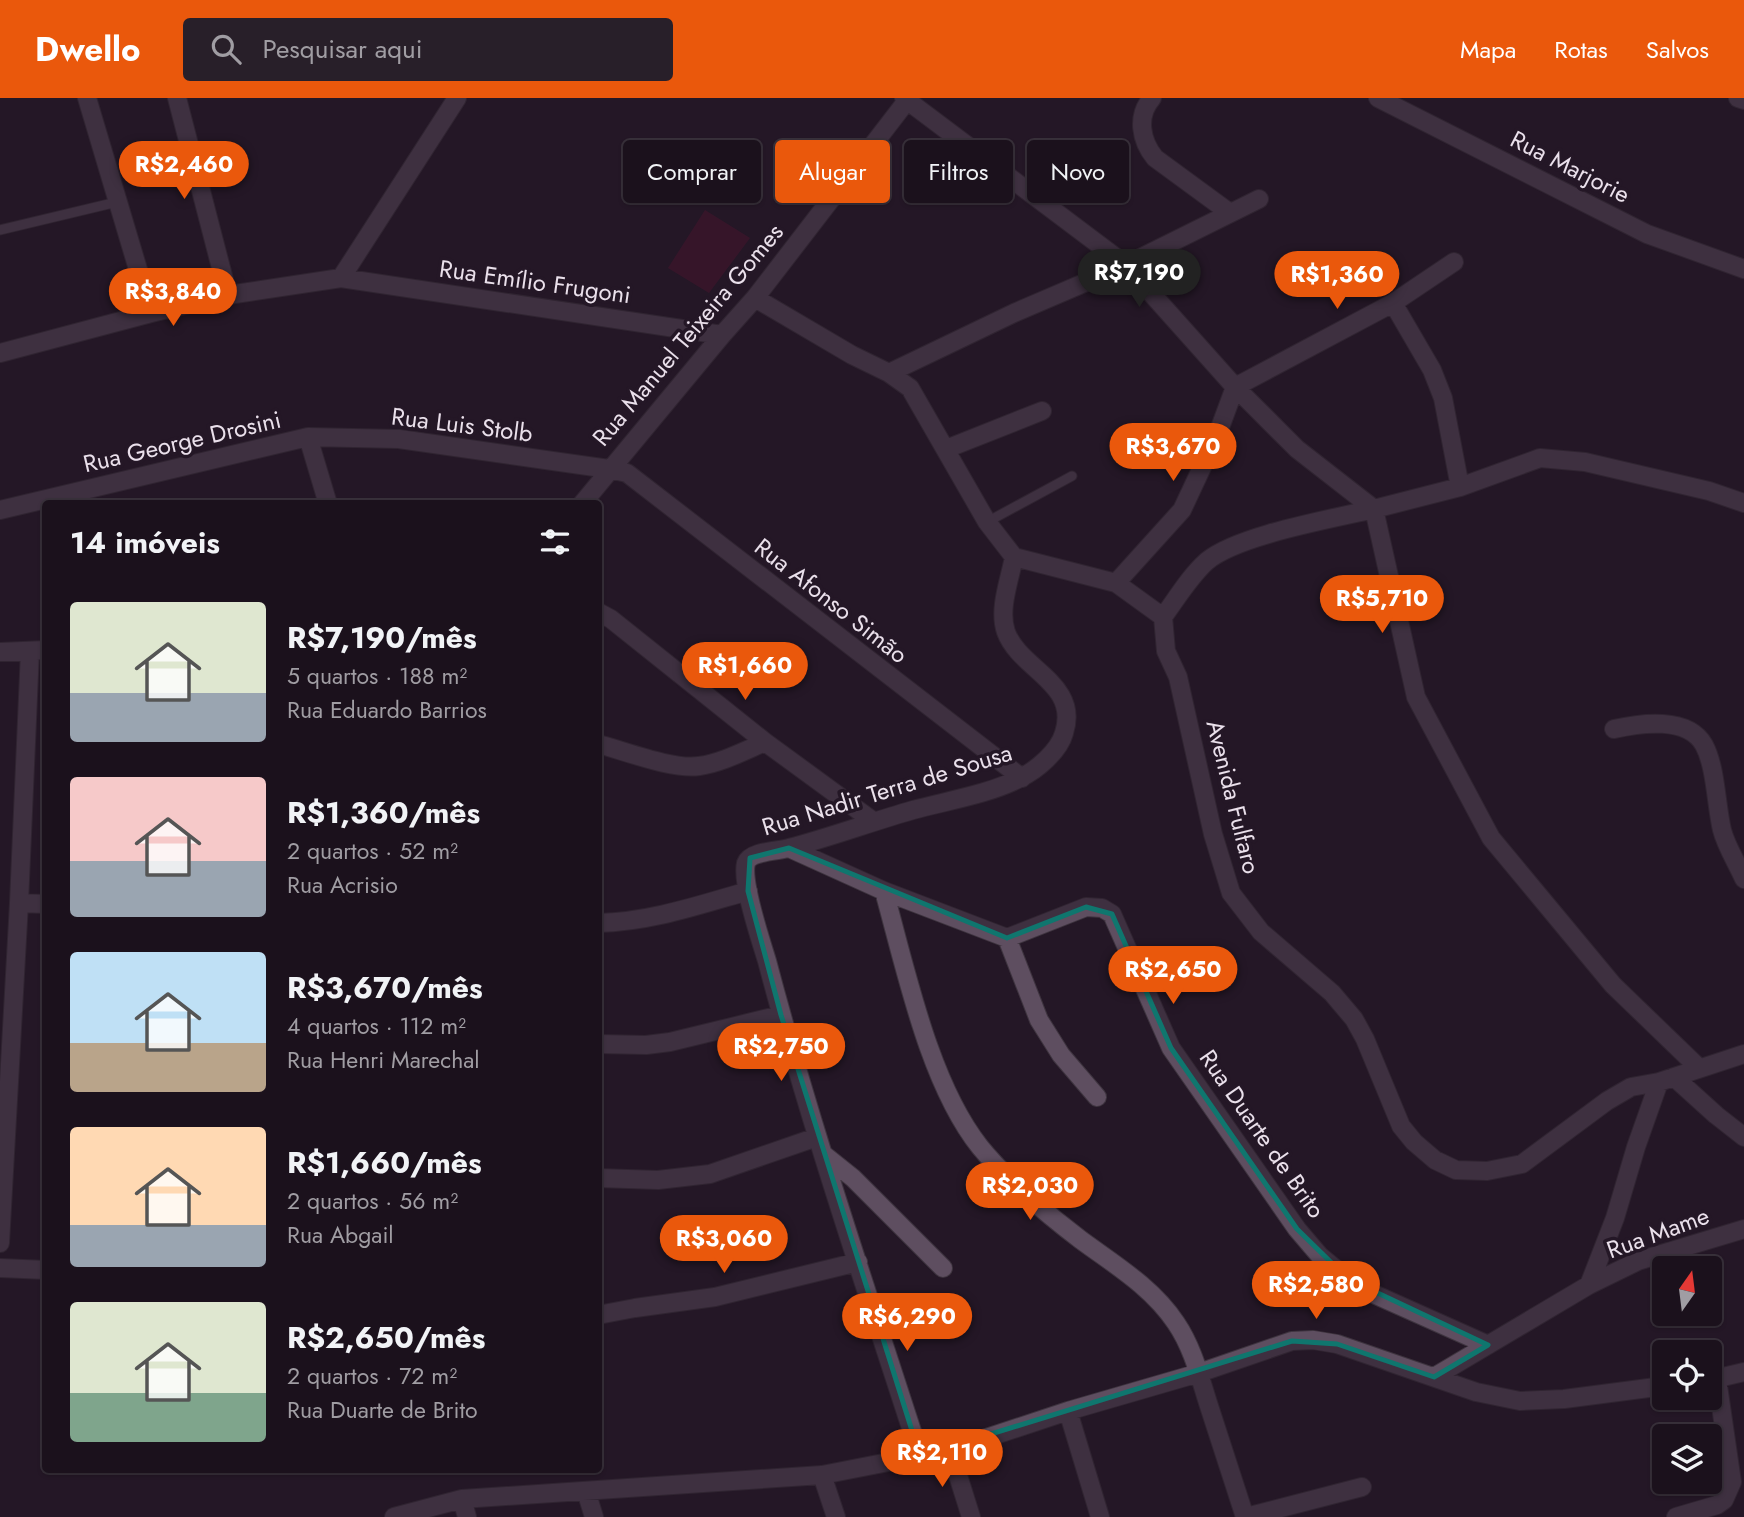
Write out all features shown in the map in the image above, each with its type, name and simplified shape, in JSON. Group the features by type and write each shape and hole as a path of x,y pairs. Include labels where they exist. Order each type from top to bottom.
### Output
{"street":[{"path":"87,98 151,313"},
{"path":"177,98 228,295"},
{"path":"341,278 457,98"},
{"path":"1152,98 1143,113 1143,137 1147,148 1155,158 1230,213"},
{"name":"Rua Marjorie","path":"1378,98 1647,234 1744,269"},
{"path":"1738,98 1744,100"},
{"path":"907,99 1126,265 1236,387 1297,449 1374,509 1416,697 1491,838 1613,985 1699,1068"},
{"name":"Rua Manuel Teixeira Gomes","path":"585,500 755,299 907,99"},
{"path":"889,373 1014,313 1126,265 1259,199"},
{"path":"1116,583 1182,510 1236,387 1393,303 1454,262"},
{"name":"Rua Emílio Frugoni","path":"0,353 228,295 341,278 722,335"},
{"path":"755,299 852,355 889,373 910,388 987,522 1014,557 1116,583 1163,617 1188,582 1208,561 1227,550 1262,537 1460,486 1540,458 1585,462 1709,491 1744,503"},
{"path":"1393,303 1432,370 1443,398 1460,486"},
{"path":"946,449 1042,411"},
{"name":"Rua Luis Stolb","path":"308,437 399,439 609,469"},
{"name":"Rua George Drosini","path":"42,500 308,437 327,500"},
{"name":"Rua Afonso Simão","path":"609,469 626,473 1022,778"},
{"name":"Rua George Drosini","path":"0,510 42,500"},
{"name":"Rua Nadir Terra de Sousa","path":"748,891 746,863 750,858 1000,786 1022,778 1056,749 1064,735 1068,718 1066,704 1059,692 1006,632 1003,612 1014,557"},
{"path":"602,615 765,743 873,821"},
{"name":"Avenida Fulfaro","path":"1163,617 1167,651 1178,677 1213,834 1231,893 1261,932 1332,993 1354,1019 1365,1038 1401,1126 1414,1142 1435,1160 1456,1170 1487,1171 1522,1164 1607,1101 1631,1087 1667,1080 1744,1054"},
{"path":"0,652 38,650 19,903 0,1243"},
{"path":"1614,729 1632,725 1676,726 1691,733 1704,744 1723,833 1744,879"},
{"path":"602,745 671,764 695,767 765,743"},
{"path":"789,848 884,891 1007,937 1039,1020 1061,1055 1097,1097"},
{"path":"602,923 627,923 748,891 820,1145 920,1456"},
{"path":"884,891 939,1073 961,1119 980,1146 1008,1177 1079,1238 1125,1270 1156,1299 1176,1323 1191,1350 1245,1517 1362,1487"},
{"path":"19,903 42,904"},
{"name":"Rua Duarte de Brito","path":"1007,937 1086,907 1102,908 1112,914 1171,1048 1312,1247 1348,1279 1376,1295 1488,1345"},
{"path":"602,1044 646,1045 670,1042 781,1015"},
{"path":"1434,1377 1589,1285 1615,1219 1636,1147 1667,1080 1744,1136"},
{"path":"602,1178 658,1180 710,1174 820,1145"},
{"path":"820,1145 943,1268"},
{"name":"Rua Mame","path":"1589,1285 1638,1261 1744,1229"},
{"path":"602,1314 715,1297 858,1262"},
{"path":"0,1268 42,1270"},
{"path":"394,1517 462,1499 822,1475 920,1456 950,1450 1068,1411 1199,1373 1292,1341 1313,1340 1337,1345 1496,1397 1520,1401 1564,1399 1652,1388"},
{"path":"1722,1377 1744,1372"},
{"path":"1676,1517 1717,1505 1724,1500 1732,1482 1719,1410"},
{"path":"1068,1411 1100,1517"},
{"path":"950,1450 971,1517"},
{"path":"822,1475 836,1517"},
{"path":"586,1491 594,1517"},
{"path":"462,1499 467,1517"}],"lane":[{"path":"0,230 117,202"},
{"path":"987,522 1072,476"}],"highlighted area":[{"path":"789,848 1007,938 1086,907 1112,914 1171,1048 1297,1229 1348,1279 1488,1345 1434,1377 1337,1344 1292,1341 920,1456 781,1015 748,891 750,858"}],"building":[{"path":"705,210 750,238 709,293 668,268"}]}
